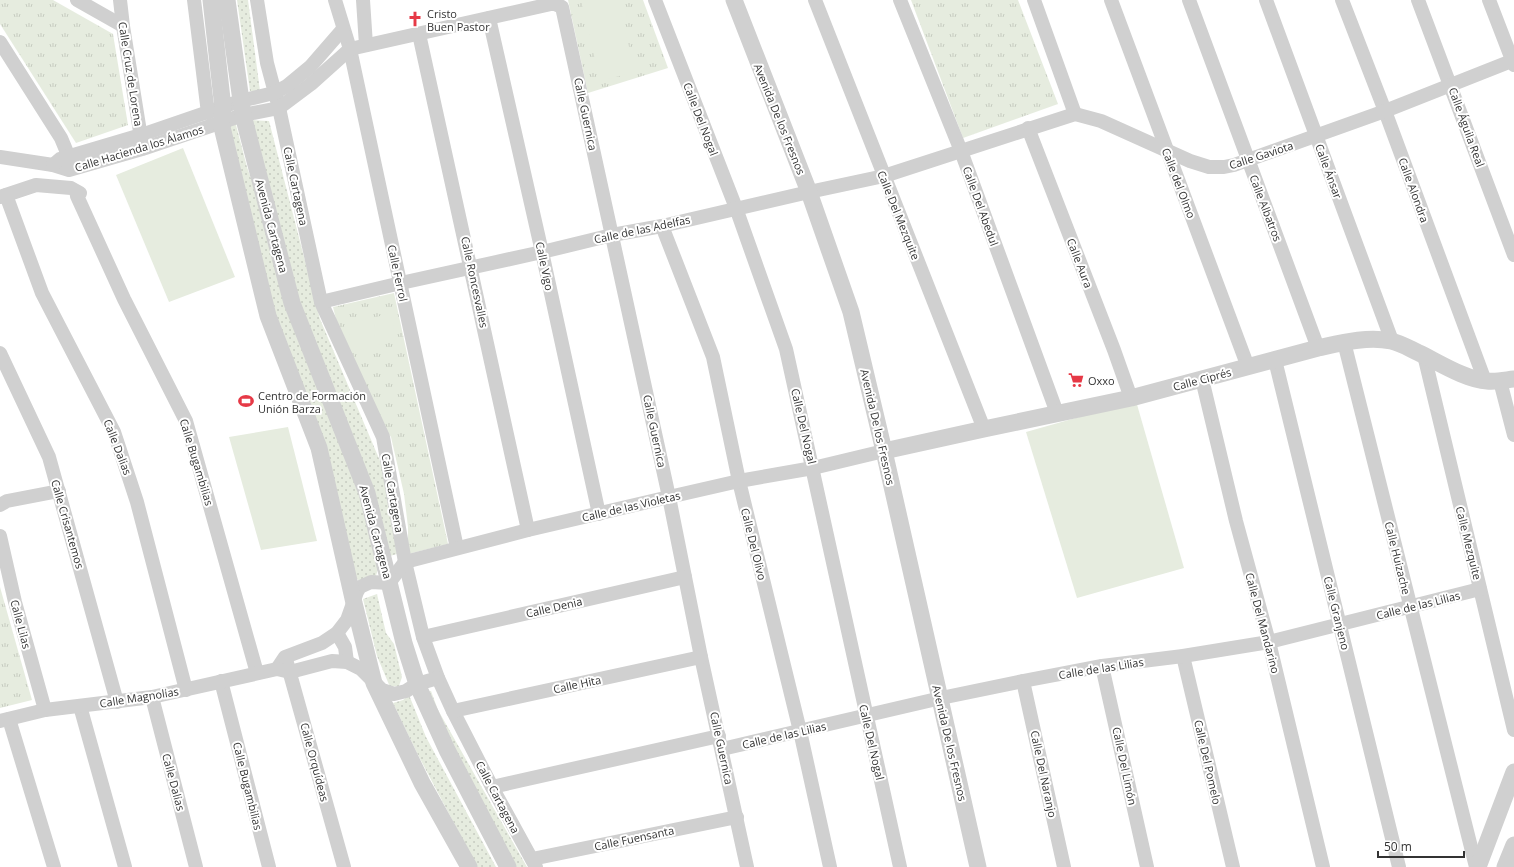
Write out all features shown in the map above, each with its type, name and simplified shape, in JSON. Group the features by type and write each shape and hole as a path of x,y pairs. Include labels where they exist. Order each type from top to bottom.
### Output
{"street":[{"path":"77,0 123,26"},
{"name":"Calle Cruz de Lorena","path":"120,0 142,142"},
{"path":"194,0 217,115 268,316 319,448 354,603 374,683 422,783 469,867"},
{"path":"210,0 217,115"},
{"name":"Avenida Cartagena","path":"227,0 241,108 292,303 367,493 404,643 417,684 447,750 508,867"},
{"name":"Calle Cartagena","path":"257,0 267,63 279,108 321,302 383,437 405,562 423,637 438,678 453,711 492,787 534,863"},
{"name":"Calle Ferrol","path":"335,0 350,49 457,548"},
{"path":"363,0 366,45"},
{"name":"Calle Del Nogal","path":"655,0 736,208 786,349 900,867"},
{"name":"Avenida De los Fresnos","path":"734,0 809,192 851,312 978,867"},
{"name":"Calle Del Mezquite","path":"815,0 984,429"},
{"name":"Calle Del Abedul","path":"900,0 961,151 1058,414"},
{"path":"961,151 1075,114 1034,0"},
{"name":"Calle del Olmo","path":"1111,0 1248,367"},
{"name":"Calle Albatros","path":"1189,0 1318,348"},
{"name":"Calle Ánsar","path":"1266,0 1392,341"},
{"name":"Calle Alondra","path":"1342,0 1385,111 1500,380 1514,436"},
{"name":"Calle Águila Real","path":"1418,0 1451,84 1514,255"},
{"path":"1489,0 1513,62"},
{"name":"Calle Guernica","path":"506,7 551,4 562,7 669,497 701,657 747,867"},
{"path":"241,108 279,108 310,84 350,49 489,18 506,7"},
{"name":"Calle Vigo","path":"489,18 599,514"},
{"path":"241,108 287,86 310,67 343,29"},
{"name":"Calle Roncesvalles","path":"419,34 472,267 528,530"},
{"path":"0,42 61,138 68,164"},
{"name":"Calle Gaviota","path":"1075,114 1101,121 1190,161 1209,167 1224,167 1248,161 1513,62"},
{"name":"Calle Hacienda los Álamos","path":"0,158 53,165 60,159 68,164 142,142 241,108"},
{"name":"Calle Aura","path":"1028,128 1132,398"},
{"name":"Calle de las Adelfas","path":"321,302 612,235 662,226 736,208 884,176 961,151"},
{"name":"Calle Bugambilias","path":"3,196 36,185 71,188 80,193 77,196 124,299 186,421 257,673"},
{"name":"Calle Dalias","path":"3,196 42,293 114,432 137,502 186,690"},
{"name":"Calle Del Olivo","path":"662,226 713,357 739,482 800,731 830,867"},
{"name":"Calle Ciprés","path":"884,451 1132,398 1344,342 1377,339 1392,341 1463,375 1500,380"},
{"name":"Calle Huizache","path":"1344,342 1477,867"},
{"name":"Calle Crisantemos","path":"0,353 49,458 117,702"},
{"name":"Calle Mezquite","path":"1424,356 1514,730"},
{"name":"Calle Granjeno","path":"1275,360 1399,867"},
{"name":"Calle Del Mandarino","path":"1202,379 1236,521 1269,642 1323,867"},
{"name":"Calle de las Violetas","path":"405,562 528,530 669,497 813,468 884,451"},
{"path":"0,505 7,501 59,491"},
{"name":"Calle Lilas","path":"0,536 15,602 45,710"},
{"path":"405,562 389,582 371,582 360,587 356,592 354,603 347,620 337,633 345,646 346,662 361,669 382,690 394,694 406,691 417,684 438,678"},
{"name":"Calle Denia","path":"423,637 685,577"},
{"name":"Calle de las Lilias","path":"492,787 721,743 800,731 940,698 1102,666 1183,656 1269,642 1340,626 1480,589"},
{"name":"Calle Orquídeas","path":"337,633 322,642 285,657 283,671 344,867"},
{"name":"Calle Del Pomelo","path":"1183,656 1233,867"},
{"name":"Calle Hita","path":"453,711 701,657"},
{"name":"Calle Magnolias","path":"5,720 45,710 117,702 186,690 257,673 283,671 332,661 346,662"},
{"name":"Calle Del Limón","path":"1102,666 1147,867"},
{"name":"Calle Bugambilias","path":"221,681 269,867"},
{"name":"Calle Del Naranjo","path":"1024,681 1064,867"},
{"name":"Calle Dalias","path":"152,696 196,867"},
{"path":"80,706 124,867"},
{"path":"5,720 54,867"},
{"path":"1477,867 1514,772"},
{"name":"Calle Fuensanta","path":"534,863 737,817"},
{"path":"1505,867 1514,845"}],"green space":[{"path":"0,0 53,0 113,34 128,125 76,143 0,24"},
{"path":"237,0 248,0 260,91 250,91"},
{"path":"568,0 643,0 668,68 588,93"},
{"path":"581,0 618,0 635,72 600,81"},
{"path":"911,0 1018,0 1058,104 963,138"},
{"path":"250,120 269,121 320,319 383,468 397,554 386,557 297,303"},
{"path":"229,124 236,125 247,167 360,490 378,569 375,579 358,580 353,574 273,312"},
{"path":"183,148 235,277 169,302 116,175"},
{"path":"394,293 448,544 408,554 408,527 404,494 391,437 382,424 337,323 333,307"},
{"path":"391,313 396,340 353,352 347,325"},
{"path":"1136,401 1184,568 1077,598 1026,432"},
{"path":"288,427 317,541 261,550 229,437"},
{"path":"0,587 32,700 0,708"},
{"path":"377,594 386,633 394,644 402,677 399,686 390,687 377,656 363,599"},
{"path":"431,691 438,710 527,867 507,867 422,692"},
{"path":"409,695 426,737 496,867 477,867 417,753 393,703 403,700"}],"place":[{"name":"Cristo Buen Pastor","path":"415,19"},
{"name":"Oxxo","path":"1076,380"},
{"name":"Centro de Formación Unión Barza","path":"246,401"}]}
